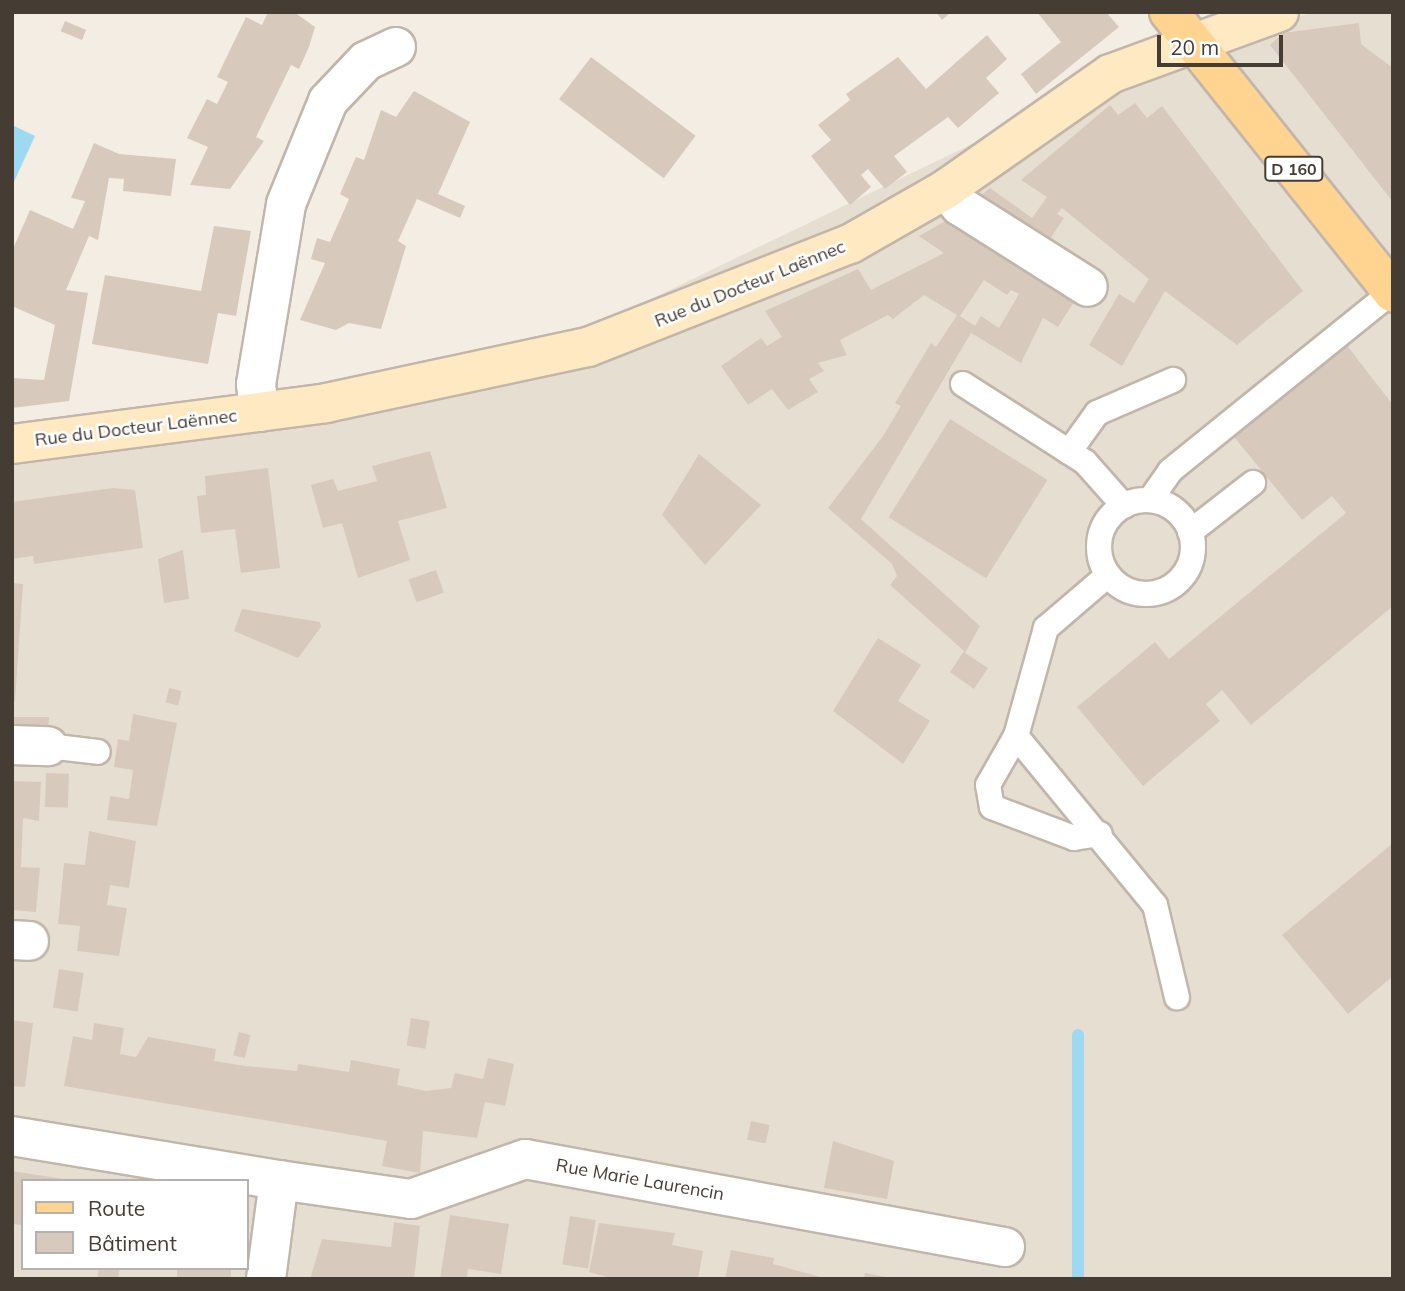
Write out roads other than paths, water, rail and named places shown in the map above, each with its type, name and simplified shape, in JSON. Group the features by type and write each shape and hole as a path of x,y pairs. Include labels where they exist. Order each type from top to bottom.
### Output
{"main road":[{"name":"D 160","path":"1168,12 1392,293"}],"street":[{"name":"Rue du Docteur Laënnec","path":"12,443 259,412 588,347 850,244 946,189 1110,75 1279,12"},
{"name":"Rue du Docteur Laënnec","path":"259,412 256,383 286,204 328,101 366,61 396,47"},
{"path":"946,189 960,205 1088,288"},
{"name":"Rue Marie Laurencin","path":"12,1136 411,1199 525,1159 1005,1247"},
{"path":"266,1279 279,1180"}],"lane":[{"path":"1150,500 1170,471 1392,293"},
{"path":"1069,452 1097,413 1174,380"},
{"path":"962,384 1069,452 1124,506"},
{"path":"1190,532 1252,483"},
{"path":"1150,500 1175,510 1190,532 1192,559 1168,589 1142,595 1108,575 1100,537 1124,506 1150,500"},
{"path":"1100,834 1073,838 992,807 988,785 1016,736 1046,628 1108,575"},
{"path":"1016,736 1100,834 1155,905 1177,997"},
{"path":"30,746 98,752"}],"water":[{"path":"12,125 35,136 12,186"}],"waterway":[{"path":"1078,1035 1078,1279"}]}
